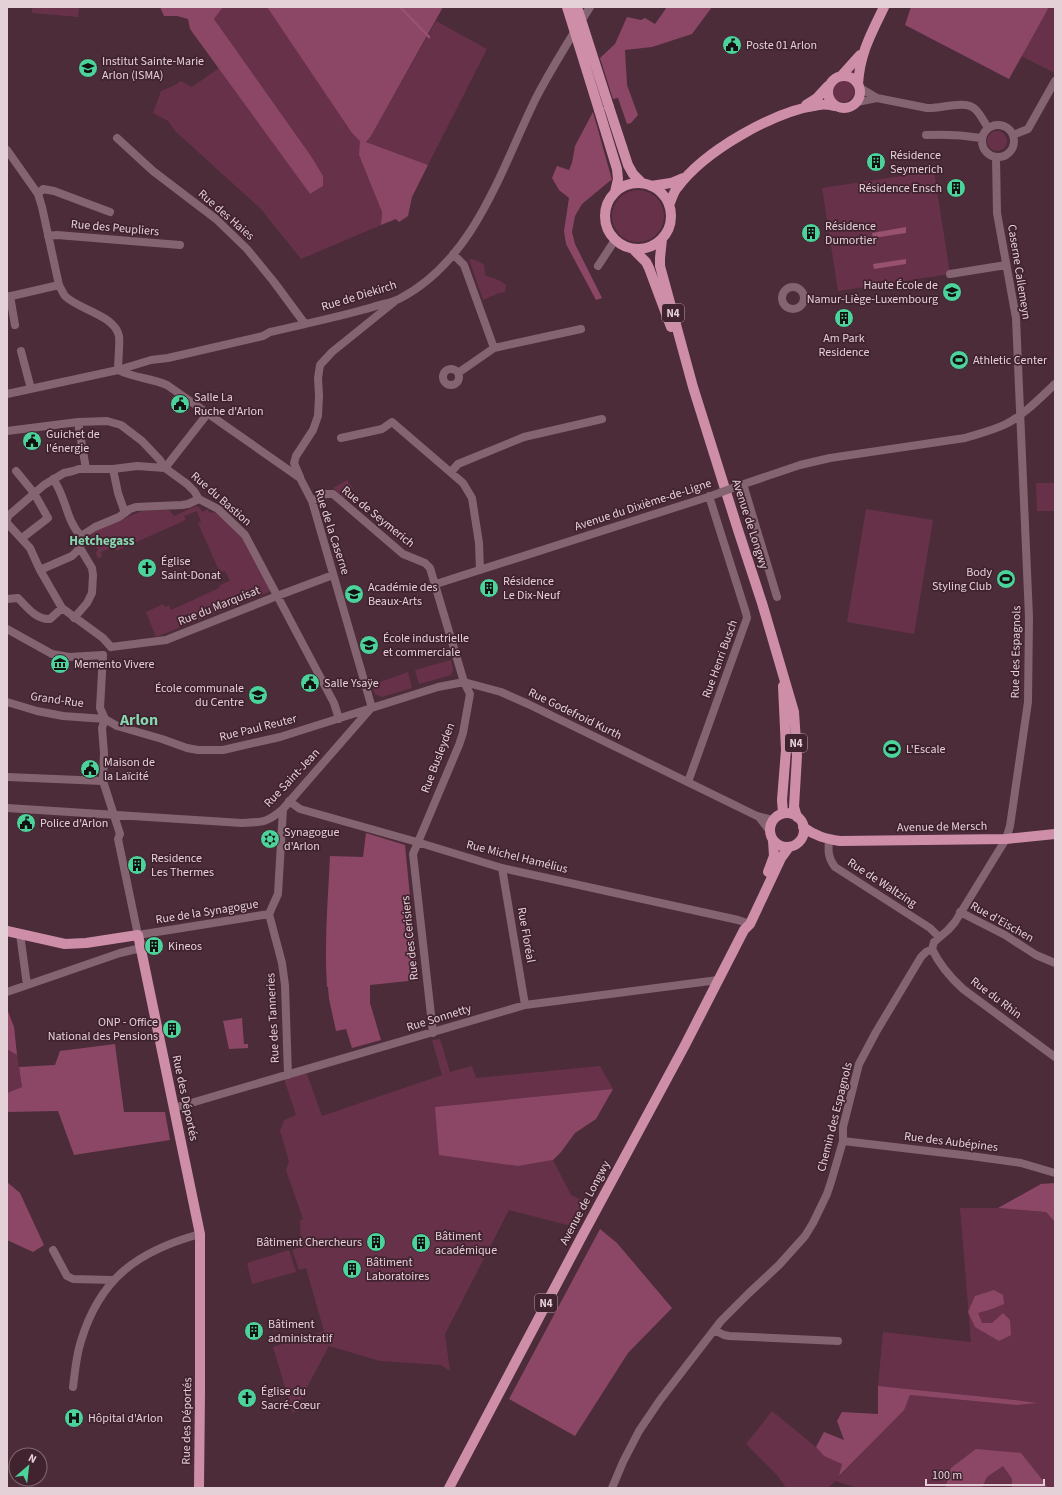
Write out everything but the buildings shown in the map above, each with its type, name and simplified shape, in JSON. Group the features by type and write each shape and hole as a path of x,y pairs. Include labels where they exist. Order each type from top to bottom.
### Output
{"main road":[{"path":"568,7 604,108 628,165 633,174 659,190 669,204"},
{"path":"577,7 604,108 617,169 618,179 615,192"},
{"path":"669,204 676,189 703,161 752,129 799,110 821,104 846,108 857,102 860,95 859,70 863,52 884,7"},
{"path":"799,110 818,98 832,80 842,75 851,67 863,52"},
{"path":"842,75 851,77 859,86"},
{"path":"828,86 828,97 834,106"},
{"path":"615,240 608,232 605,221 605,211 608,200 615,192 623,186 632,183 662,185 687,176"},
{"name":"N4","path":"669,204 671,223 668,231 662,239 660,266 693,387"},
{"path":"633,249 644,249 654,246 662,239"},
{"name":"N4","path":"615,240 623,246 633,249 646,262 693,387"},
{"name":"Avenue de Longwy","path":"693,387 762,603 794,712 797,756 794,807 797,816"},
{"name":"Avenue de Longwy","path":"782,670 786,750 782,800 783,813"},
{"path":"769,830 773,820 783,813 797,816"},
{"name":"N4","path":"797,816 803,827"},
{"path":"799,842 802,838 803,827"},
{"name":"Avenue de Mersch","path":"803,827 816,835 829,840"},
{"name":"N4","path":"769,830 773,841"},
{"name":"Avenue de Mersch","path":"799,842 829,840 1006,839 1055,834"},
{"path":"773,841 780,846 790,847"},
{"name":"Avenue de Longwy","path":"746,926 772,863 774,856 773,841"},
{"name":"N4","path":"790,847 799,842"},
{"name":"Avenue de Longwy","path":"449,1488 577,1245 684,1047 781,858 790,847"},
{"path":"7,931 64,944 86,943 138,935"},
{"name":"Rue des Déportés","path":"138,935 200,1234 199,1488"}],"street":[{"path":"568,7 579,24"},
{"name":"Rue de Diekirch","path":"7,394 118,370 151,360 168,358 263,336 270,332 361,311 398,299 417,288 438,271 464,242 489,200 556,60 590,7"},
{"path":"1013,135 1028,129 1055,81"},
{"path":"859,86 877,98 927,108 967,105 975,109 988,128"},
{"path":"857,102 877,98"},
{"path":"999,125 1010,130 1013,135 1013,148 1009,154 1003,157 996,158 986,153 983,149 981,138 983,132 988,128 999,125"},
{"path":"926,135 965,135 981,138"},
{"name":"Rue des Haies","path":"118,138 154,171 216,219 247,249 274,282 304,324"},
{"path":"7,150 38,194 59,285 64,295 74,303 107,320 115,327 119,336 118,370"},
{"name":"Caserne Callemeyn","path":"996,158 997,213 1016,318 1020,415"},
{"path":"38,194 43,189 110,212"},
{"name":"Rue des Peupliers","path":"48,236 57,235 180,245"},
{"path":"598,266 615,240"},
{"path":"453,254 464,265 494,348"},
{"path":"950,274 1006,265"},
{"path":"16,324 9,296 59,285"},
{"path":"300,478 294,463 296,456 313,430 318,416 320,406 318,378 320,365 332,352 398,299"},
{"path":"361,311 366,324"},
{"path":"458,373 494,348 580,329"},
{"path":"21,351 31,389"},
{"name":"Rue de la Caserne","path":"118,370 129,375 158,381 168,385 300,478 312,501 372,708"},
{"name":"Avenue du Dixième-de-Ligne","path":"436,584 710,496 800,465 830,458 965,438 1006,424 1020,415 1055,384"},
{"path":"7,629 52,654 69,657 103,655 112,647 103,638 62,608 40,570 30,548 7,521 8,516 34,493 54,479 69,472 79,469 113,469 137,466 165,468 208,413"},
{"name":"Rue des Espagnols","path":"1006,839 1010,826 1028,702 1029,617 1020,415"},
{"path":"451,472 458,464 524,437 602,418"},
{"name":"Rue du Bastion","path":"7,431 78,422 107,421 122,425 142,441 160,460 165,468 187,484 199,499 218,509 245,535 334,703 339,719"},
{"path":"78,422 86,469"},
{"path":"341,438 382,429 392,422 463,483 472,498 477,530 480,570"},
{"path":"113,469 118,493 125,513"},
{"path":"16,471 34,493 48,518 22,538"},
{"path":"54,479 60,488 73,526 81,536 80,548 92,568 94,575 92,593 87,603 74,618"},
{"path":"741,485 777,597"},
{"name":"Rue de Seymerich","path":"312,501 329,493 337,497 402,554 425,563 430,568 464,682"},
{"name":"Rue Henri Busch","path":"688,782 747,618 710,496"},
{"path":"81,536 120,517 136,507 182,505 199,499"},
{"path":"40,570 72,556 80,548"},
{"name":"Rue du Marquisat","path":"112,647 166,640 333,575"},
{"path":"7,598 18,598 30,610 45,619 50,619 62,608"},
{"name":"Rue des Déportés","path":"103,655 100,708 105,719 102,728 104,753 103,781 120,834 118,839 138,935"},
{"name":"Rue Godefroid Kurth","path":"372,708 438,687 464,682 501,692 758,817 773,820"},
{"name":"Rue Busleyden","path":"417,842 463,733 470,694 464,682"},
{"name":"Grand-Rue","path":"7,702 37,711 63,716 105,719"},
{"name":"Rue Paul Reuter","path":"105,719 117,726 187,748 216,751 280,737 372,708"},
{"name":"Rue Saint-Jean","path":"7,808 242,823 262,822 273,818 283,809 372,708"},
{"path":"7,777 103,781"},
{"name":"Rue Michel Hamélius","path":"289,802 300,809 502,868 746,926"},
{"name":"Rue de la Synagogue","path":"138,935 269,914 278,894 283,809"},
{"path":"98,814 108,818 113,823 118,839"},
{"name":"Rue Godefroid Kurth","path":"758,817 769,830"},
{"name":"Chemin des Espagnols","path":"612,1488 623,1462 648,1416 714,1330 738,1303 779,1265 805,1236 827,1194 843,1141 846,1114 862,1057 921,958 926,952 932,949 934,942 948,930 1006,839"},
{"name":"Rue de Waltzing","path":"829,840 829,859 835,867 930,928 939,937"},
{"name":"Rue des Cerisiers","path":"417,842 413,854 432,1033"},
{"name":"Rue Floréal","path":"502,868 525,1005"},
{"name":"Rue d'Eischen","path":"960,912 1005,935 1036,955 1055,963"},
{"name":"Rue des Tanneries","path":"269,914 282,963 285,985 288,1074"},
{"path":"20,934 27,985"},
{"path":"117,939 123,948 120,953"},
{"path":"7,992 120,953 140,948"},
{"name":"Rue du Rhin","path":"932,949 953,980 963,989 1055,1057"},
{"name":"Rue Sonnetty","path":"174,1108 525,1005 718,980"},
{"name":"Rue des Aubépines","path":"843,1141 1000,1160 1028,1165 1055,1174"},
{"path":"73,1387 77,1356 88,1321 97,1302 112,1280 123,1270 161,1246 200,1234"},
{"path":"53,1250 67,1276 73,1279 112,1280"},
{"path":"714,1330 729,1336 838,1341"}],"shaded area":[{"path":"32,7 79,7 78,17 32,13"},
{"path":"160,7 223,7 214,19 311,156 323,176 323,186 310,194 190,29 188,19 177,16 164,16"},
{"path":"223,7 267,7 352,132 361,141 359,155 382,212 381,225 301,259 261,209 176,132 168,121 153,113 161,91 181,81 192,87 219,68 310,194 323,186 311,156 214,19"},
{"path":"267,7 443,7 371,136 366,142 428,165 412,197 408,216 399,222 396,219 381,225 382,212 359,155 360,141 352,133"},
{"path":"667,7 712,7 692,34 652,47 625,50 627,85 638,115 631,123 627,124 618,98 613,99 600,58 615,44 627,17 641,20 645,18 655,24"},
{"path":"911,7 1049,7 1009,79 905,25"},
{"path":"1049,7 1055,7 1055,73 1021,56"},
{"path":"436,21 487,49 428,165 366,142 371,136"},
{"path":"843,80 851,83 854,91 851,99 843,102 835,99 832,91 835,83"},
{"path":"593,112 612,180 582,204 575,216 572,232 575,244 602,298 596,300 566,244 564,231 569,198 559,190 552,178 557,166 569,170 572,163 575,146"},
{"path":"993,131 1001,131 1007,137 1007,145 1001,151 993,151 987,145 987,137"},
{"path":"934,171 950,274 838,291 822,188"},
{"path":"638,190 648,192 656,198 662,206 664,216 662,226 656,234 648,240 638,242 628,240 620,234 614,226 612,216 614,206 620,198 628,192"},
{"path":"906,227 906,233 873,238 872,233"},
{"path":"469,259 484,264 485,275 504,283 506,285 505,292 483,300"},
{"path":"906,259 906,264 874,269 873,264"},
{"path":"347,480 353,489 344,498 333,488"},
{"path":"1036,483 1055,483 1055,511 1037,511"},
{"path":"196,506 200,508 202,512 208,509 209,512 216,513 242,536 270,586 269,592 156,637 146,612 163,604 165,607 169,605 171,610 219,588 220,585 230,581 225,571 220,573 198,523 201,522 197,511 184,516 186,520 116,551 114,547 101,552 102,557 98,558 96,553 98,549 90,540 91,536 97,530 142,511 169,510 174,516"},
{"path":"866,509 933,520 914,634 847,622"},
{"path":"451,660 453,669 451,675 419,684 415,670"},
{"path":"408,672 412,688 382,697 375,694 372,685"},
{"path":"366,833 405,845 418,980 370,985 370,1003 381,1040 352,1048 346,1029 336,1031 327,987 326,938 330,856 363,857"},
{"path":"7,1009 14,1027 22,1087 7,1093"},
{"path":"7,1009 14,1027 17,1055 7,1049"},
{"path":"242,1018 244,1044 248,1044 248,1048 229,1049 223,1021"},
{"path":"440,1039 450,1072 472,1066 476,1078 600,1066 613,1089 435,1107 518,1166 553,1160 571,1195 587,1203 575,1227 509,1210 445,1334 450,1371 441,1365 380,1361 329,1346 293,1414 273,1347 324,1331 306,1268 299,1270 292,1250 301,1247 300,1220 303,1219 286,1170 289,1161 280,1131 284,1120 296,1115 283,1076 307,1074 322,1116 442,1075 432,1040"},
{"path":"115,1044 124,1112 165,1112 170,1140 74,1155 58,1111 7,1112 7,1093 22,1087 19,1067 55,1065 60,1051"},
{"path":"613,1089 596,1119 575,1133 553,1160 518,1166 439,1155 435,1107"},
{"path":"7,1182 20,1193 44,1245 33,1252 7,1240"},
{"path":"1055,1183 1055,1222 1046,1212 998,1208 1041,1184"},
{"path":"960,1208 998,1208 1046,1212 1055,1222 1055,1488 1047,1488 1045,1483 1021,1453 951,1468 945,1488 858,1488 835,1481 828,1488 786,1488 777,1475 746,1444 772,1411 816,1447 824,1456 842,1464 840,1476 903,1410 910,1395 1016,1405 1015,1400 878,1386 883,1332 971,1342"},
{"path":"600,1229 617,1243 672,1308 628,1353 575,1436 509,1399"},
{"path":"289,1250 296,1272 252,1284 247,1263"},
{"path":"994,1290 1003,1295 1004,1304 978,1313 982,1323 992,1323 1003,1313 1010,1320 1011,1335 999,1341 975,1327 968,1312 975,1296"},
{"path":"878,1386 1037,1403 1016,1405 910,1395 904,1410 839,1476 842,1464 824,1456 816,1447 824,1432 844,1440 837,1421 842,1412 878,1414"},
{"path":"976,1449 1021,1453 1045,1483 1047,1488 1012,1488 1012,1479 1003,1466 987,1477 982,1488 945,1488 951,1468"},
{"path":"1003,1465 1012,1479 1012,1488 982,1488 987,1477"}],"waterway":[{"path":"400,7 429,37"}],"place":[{"name":"Poste 01 Arlon","path":"732,45"},
{"name":"Institut Sainte-Marie Arlon (ISMA)","path":"88,68"},
{"name":"Résidence Seymerich","path":"876,162"},
{"name":"Résidence Ensch","path":"956,188"},
{"name":"Résidence Dumortier","path":"811,233"},
{"name":"Haute École de Namur-Liège-Luxembourg","path":"952,292"},
{"name":"Am Park Residence","path":"844,318"},
{"name":"Athletic Center","path":"959,360"},
{"name":"Salle La Ruche d'Arlon","path":"180,404"},
{"name":"Guichet de l'énergie","path":"32,441"},
{"name":"Église Saint-Donat","path":"147,568"},
{"name":"Body Styling Club","path":"1006,579"},
{"name":"Résidence Le Dix-Neuf","path":"489,588"},
{"name":"Académie des Beaux-Arts","path":"354,594"},
{"name":"École industrielle et commerciale","path":"369,645"},
{"name":"Memento Vivere","path":"60,664"},
{"name":"Salle Ysaÿe","path":"310,683"},
{"name":"École communale du Centre","path":"258,695"},
{"name":"L'Escale","path":"892,749"},
{"name":"Maison de la Laïcité","path":"90,769"},
{"name":"Police d'Arlon","path":"26,823"},
{"name":"Synagogue d'Arlon","path":"270,839"},
{"name":"Residence Les Thermes","path":"137,865"},
{"name":"Kineos","path":"154,946"},
{"name":"ONP - Office National des Pensions","path":"172,1029"},
{"name":"Bâtiment Chercheurs","path":"376,1242"},
{"name":"Bâtiment académique","path":"421,1243"},
{"name":"Bâtiment Laboratoires","path":"352,1269"},
{"name":"Bâtiment administratif","path":"254,1331"},
{"name":"Église du Sacré-Cœur","path":"247,1398"},
{"name":"Hôpital d'Arlon","path":"74,1418"}],"district":[{"name":"Hetchegass","path":"102,541"},
{"name":"Arlon","path":"139,720"}]}
